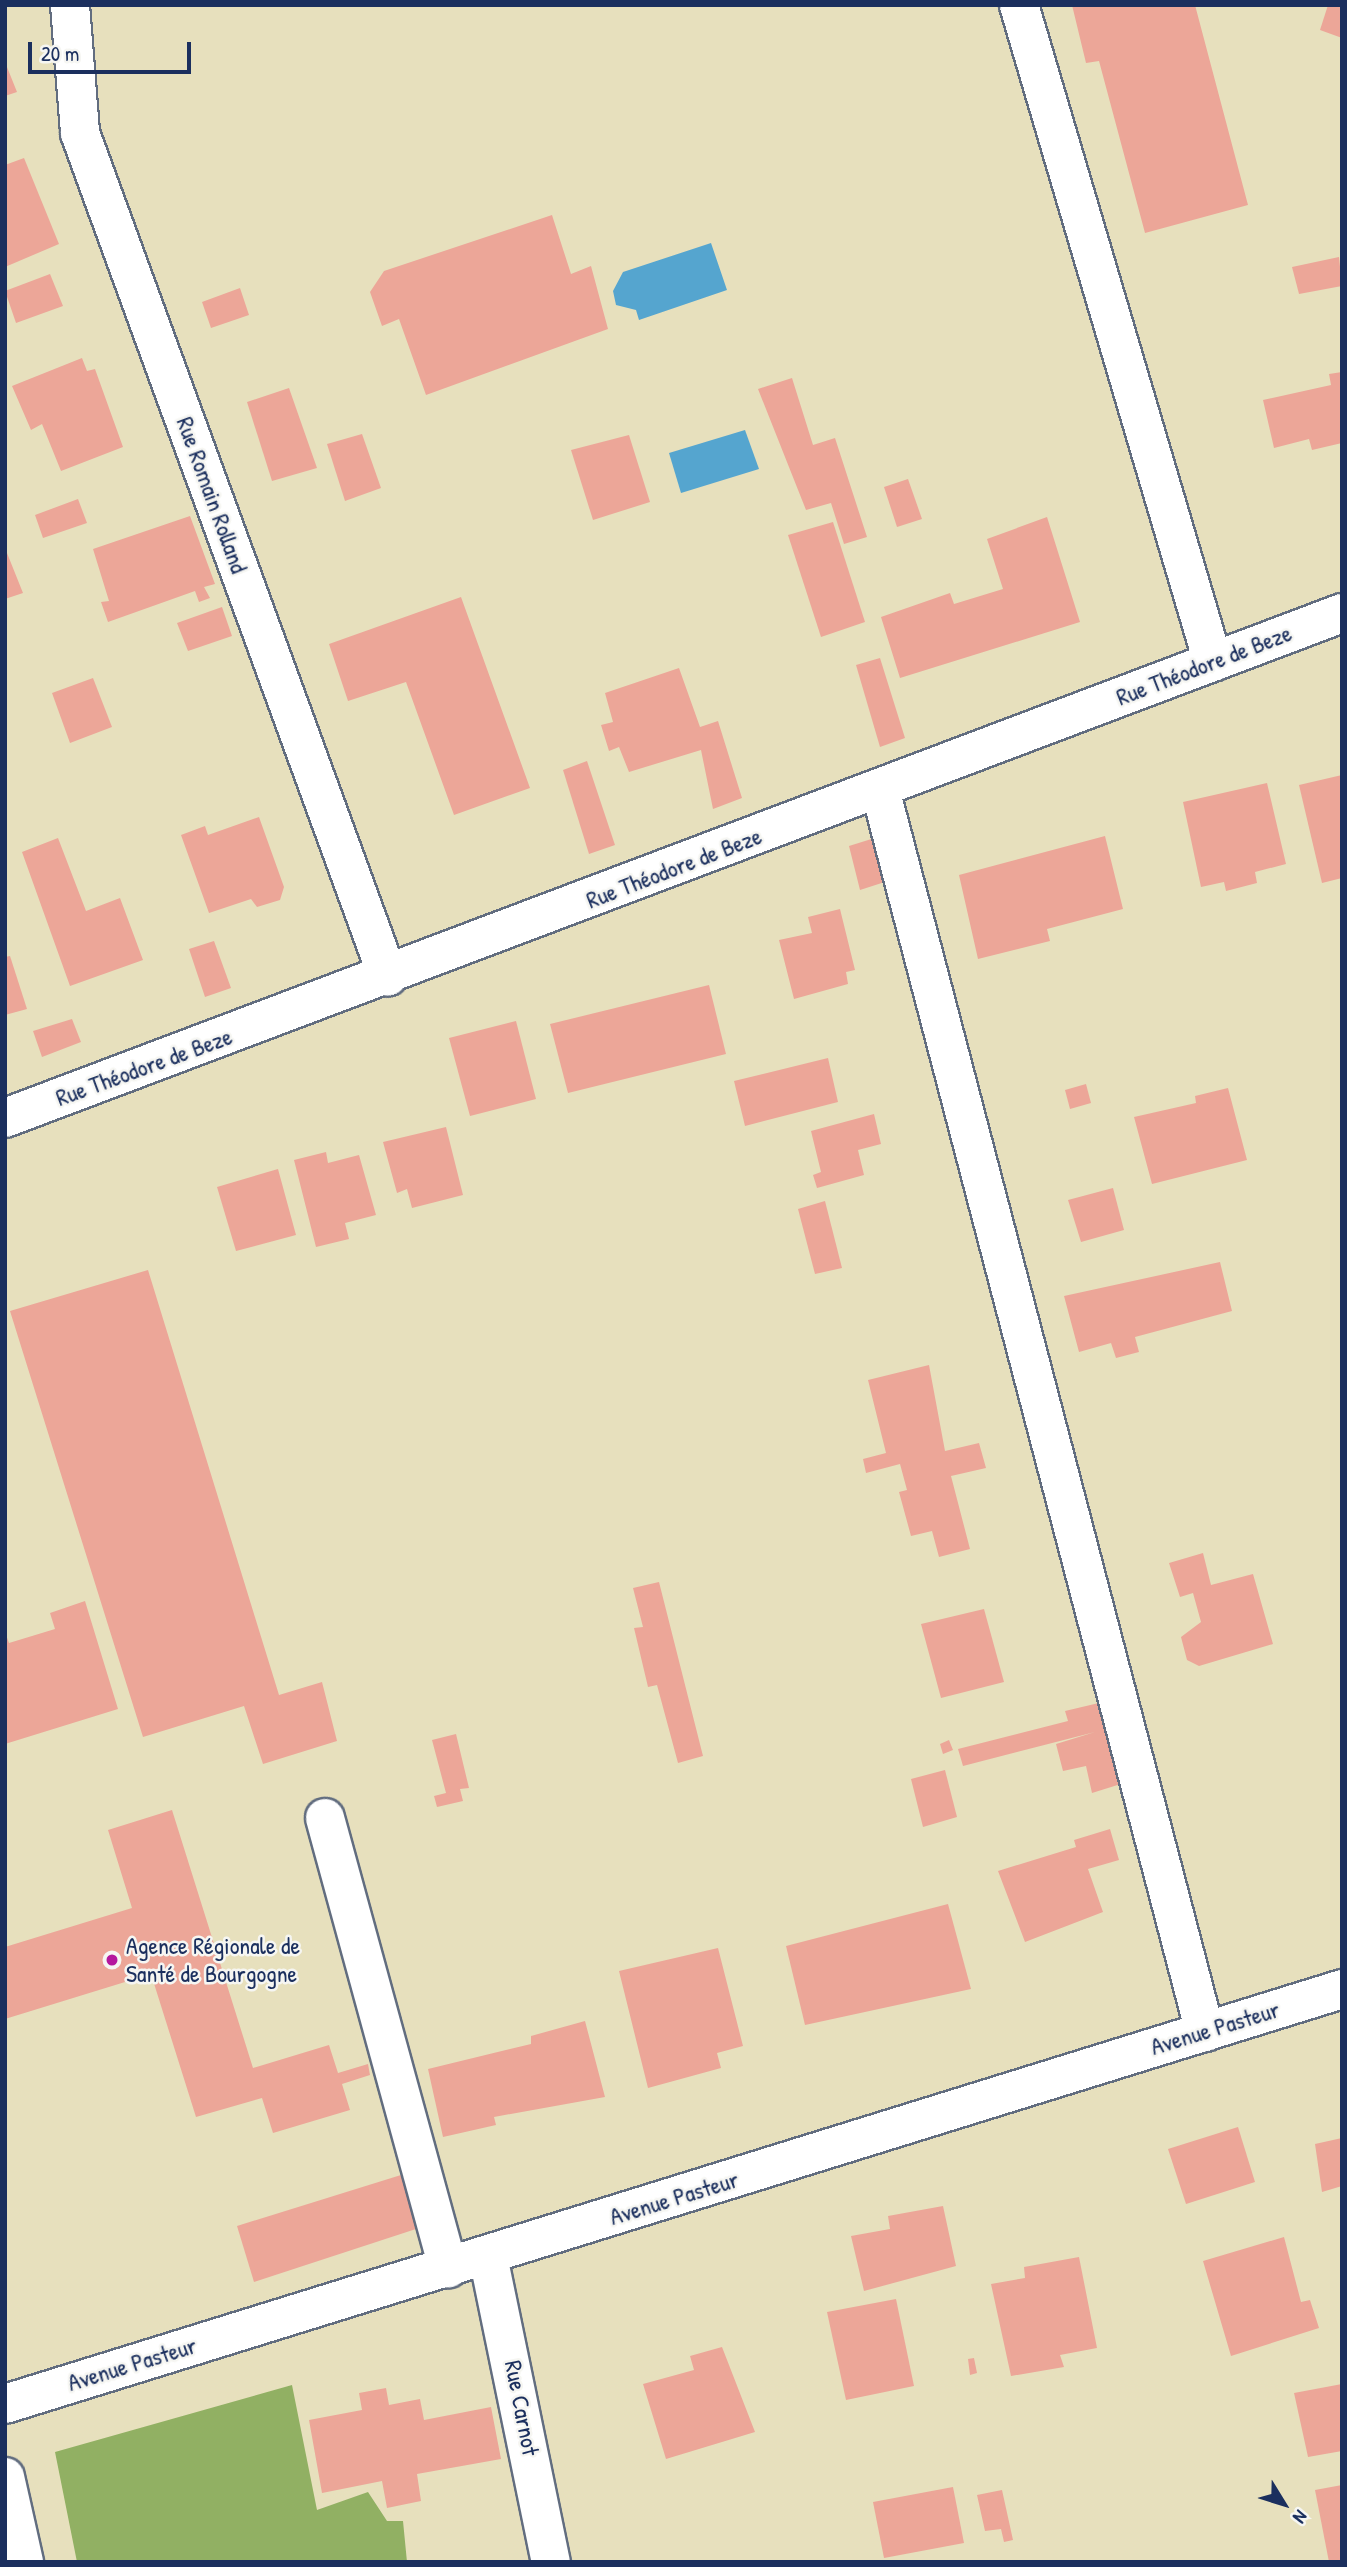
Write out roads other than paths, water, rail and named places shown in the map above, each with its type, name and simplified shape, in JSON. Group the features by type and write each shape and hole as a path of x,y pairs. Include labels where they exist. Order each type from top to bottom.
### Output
{"street":[{"name":"Rue Romain Rolland","path":"70,5 80,133 388,977"},
{"path":"1019,5 1213,662"},
{"name":"Rue Théodore de Beze","path":"5,1118 388,977 1342,613"},
{"path":"880,789 1205,2032"},
{"path":"325,1818 448,2268"},
{"name":"Avenue Pasteur","path":"5,2403 488,2256 1342,1989"},
{"name":"Rue Carnot","path":"488,2256 551,2562"},
{"path":"5,2477 24,2562"}],"water":[{"path":"711,243 727,290 639,320 636,310 616,305 613,291 623,272"},
{"path":"745,430 759,469 681,493 669,453"}],"place":[{"name":"Agence Régionale de Santé de Bourgogne","path":"112,1960"}]}
